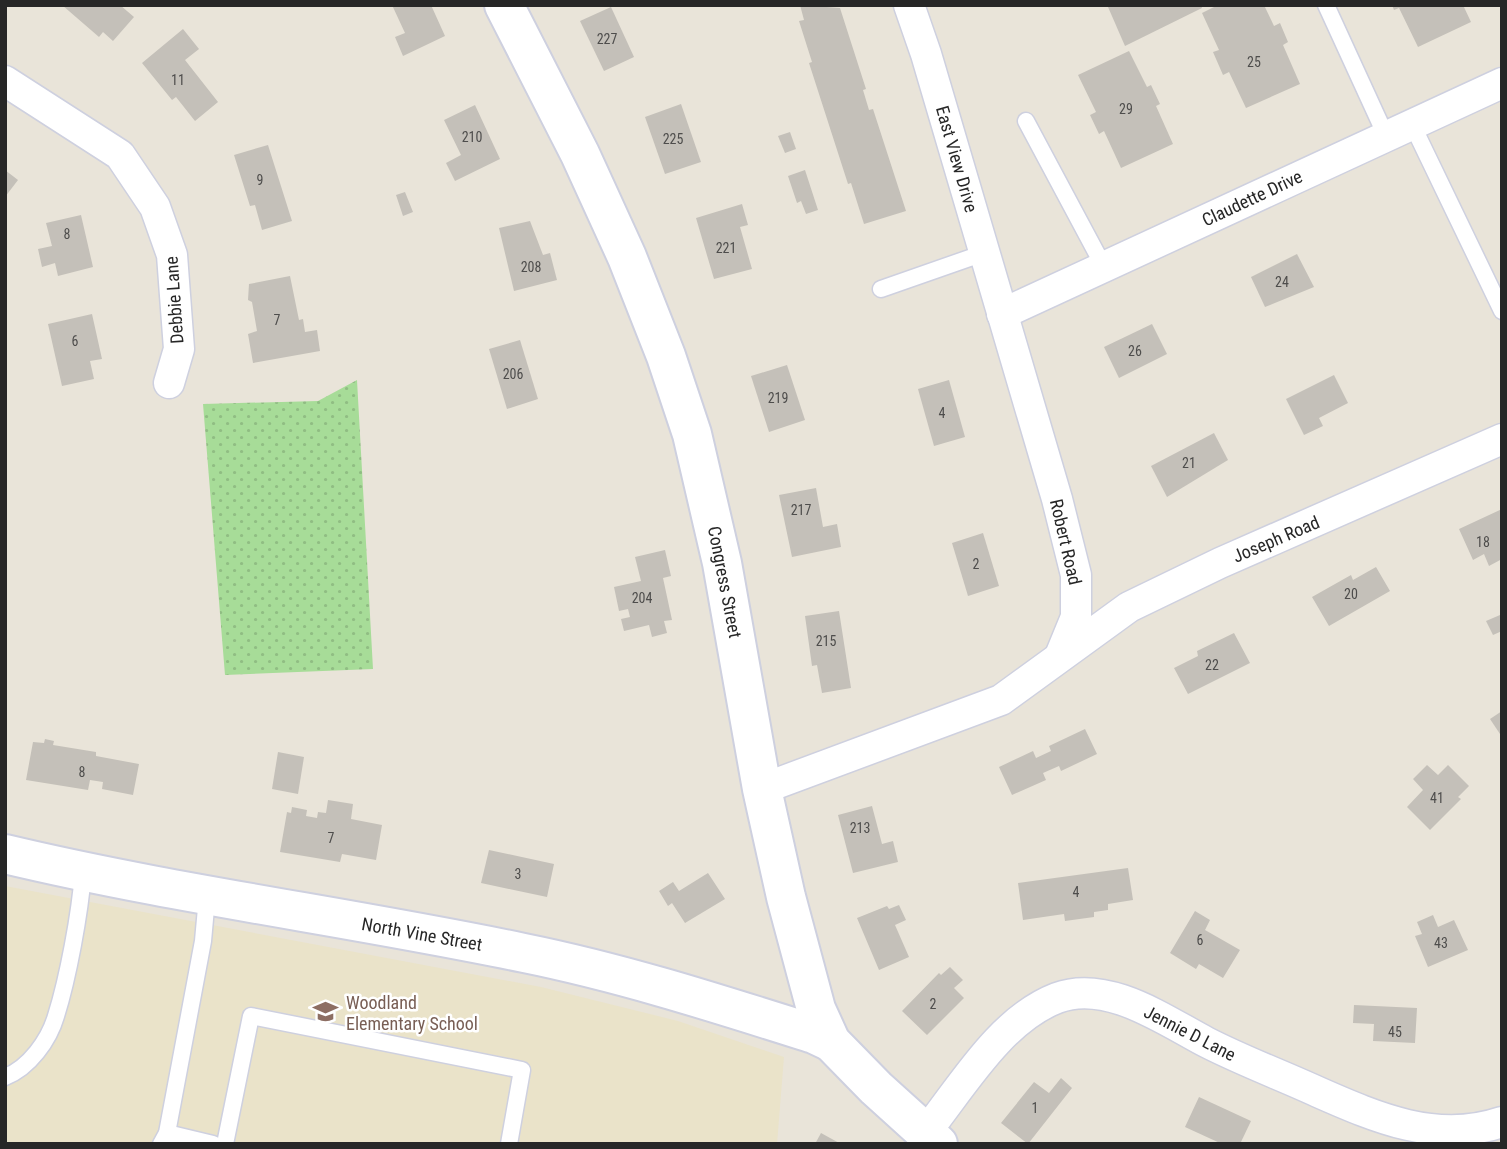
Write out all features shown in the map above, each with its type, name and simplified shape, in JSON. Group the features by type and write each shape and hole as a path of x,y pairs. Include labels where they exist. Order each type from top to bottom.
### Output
{"main road":[{"name":"Congress Street","path":"505,5 613,226 666,355 705,481 762,789 801,957 816,1009 831,1042 931,1138"},
{"name":"North Vine Street","path":"5,855 207,897 537,956 676,991 814,1034 831,1042"}],"street":[{"name":"East View Drive","path":"909,5 926,54 1002,314"},
{"name":"Debbie Lane","path":"5,80 120,155 155,207 172,255 178,349 169,383"},
{"name":"Claudette Drive","path":"1002,314 1502,83"},
{"name":"Robert Road","path":"1002,314 1076,575 1076,617 1060,656"},
{"name":"Joseph Road","path":"1060,656 1091,632 1140,602 1220,563 1502,439"},
{"path":"762,789 1001,701 1060,656"},
{"name":"Jennie D Lane","path":"931,1138 1010,1027 1039,1006 1073,994 1097,995 1143,1009 1256,1066 1348,1107 1408,1127 1452,1131 1483,1128 1502,1122"}],"lane":[{"path":"1326,5 1502,312"},
{"path":"1027,121 1104,267"},
{"path":"881,289 984,253"},
{"path":"5,1077 15,1073 36,1053 56,1018 83,873"},
{"path":"207,897 203,941 164,1138 213,1144"},
{"path":"225,1144 251,1016 522,1070 509,1144"}],"shaded area":[{"name":"Woodland Elementary School","path":"5,886 541,987 678,1021 784,1057 777,1144 5,1144"}],"green space":[{"path":"357,380 373,669 225,675 203,404 318,401"}],"building":[{"path":"62,5 120,5 134,17 113,41 103,32 99,37"},
{"path":"392,5 431,5 445,36 403,56 395,37 405,33"},
{"path":"800,5 840,8 866,89 863,90 869,110 873,109 906,211 864,224 851,183 848,184 809,63 812,62 799,21 804,20"},
{"path":"1201,5 1202,8 1125,46 1108,7"},
{"path":"1218,5 1264,5 1274,26 1280,23 1288,42 1283,45 1300,84 1246,108 1229,72 1223,75 1213,52 1219,50 1202,13"},
{"path":"1392,5 1463,5 1471,22 1418,47 1399,8 1394,10"},
{"path":"611,7 634,57 604,71 580,21"},
{"path":"183,29 199,49 185,60 218,102 195,121 176,97 172,100 142,63"},
{"path":"1129,51 1147,87 1151,85 1160,104 1156,106 1173,144 1121,168 1104,131 1099,134 1090,115 1096,112 1078,75"},
{"path":"681,104 701,162 665,174 645,117"},
{"path":"475,105 500,159 455,181 446,163 461,155 444,120"},
{"path":"790,132 796,149 785,153 778,136"},
{"path":"268,145 292,221 262,230 255,205 250,206 234,155"},
{"path":"5,170 18,180 5,197"},
{"path":"805,170 818,210 806,214 801,201 797,203 788,176"},
{"path":"405,192 413,212 403,216 396,195"},
{"path":"742,204 748,225 740,227 752,269 714,279 696,218"},
{"path":"81,215 93,267 58,276 55,263 42,267 38,249 52,246 46,223"},
{"path":"530,221 543,255 550,253 557,280 514,291 499,228"},
{"path":"1297,254 1314,287 1265,307 1251,277"},
{"path":"290,276 299,320 303,319 305,332 317,330 320,351 253,363 248,334 257,331 252,302 248,300 249,284"},
{"path":"92,314 102,359 90,361 94,379 62,386 48,324"},
{"path":"1152,324 1167,354 1119,378 1104,347"},
{"path":"520,340 538,399 507,409 489,349"},
{"path":"787,365 805,420 769,432 751,376"},
{"path":"1334,375 1348,403 1319,418 1323,426 1304,435 1286,399"},
{"path":"949,380 965,437 934,446 918,389"},
{"path":"1214,433 1228,460 1167,497 1151,466"},
{"path":"816,488 823,527 837,524 841,547 792,557 779,495"},
{"path":"1502,509 1502,559 1489,566 1484,554 1473,560 1459,529"},
{"path":"983,533 999,586 968,596 952,543"},
{"path":"665,550 671,576 663,578 672,620 664,621 667,633 652,637 649,625 624,631 621,619 630,617 628,609 619,611 614,587 641,581 635,557"},
{"path":"1376,567 1390,591 1329,626 1312,597 1351,575 1353,580"},
{"path":"839,611 851,688 822,693 817,665 812,666 805,616"},
{"path":"1500,615 1502,631 1493,635 1486,621"},
{"path":"1234,633 1250,663 1188,694 1174,668 1198,656 1197,651"},
{"path":"1502,711 1502,737 1490,719"},
{"path":"1085,729 1097,754 1061,771 1059,766 1043,773 1046,780 1012,795 999,767 1033,751 1036,758 1051,751 1049,746"},
{"path":"45,739 54,741 53,745 96,752 96,756 139,764 133,795 102,789 103,782 90,780 88,790 26,780 33,742 44,743"},
{"path":"278,752 304,757 298,794 272,789"},
{"path":"1427,765 1438,775 1448,765 1469,786 1458,797 1461,799 1430,830 1407,807 1423,790 1413,779"},
{"path":"328,800 353,804 351,819 382,825 376,860 342,854 340,862 280,852 287,812 291,813 292,807 307,810 306,816 317,818 318,812 326,813"},
{"path":"872,806 882,844 893,841 898,862 853,873 838,815"},
{"path":"489,850 554,864 547,897 481,883"},
{"path":"1128,868 1133,900 1108,904 1108,910 1094,912 1094,917 1065,921 1064,914 1023,920 1018,883"},
{"path":"708,873 725,899 685,923 672,903 668,906 659,891 673,882 679,891"},
{"path":"899,905 906,920 895,925 909,957 879,970 857,918 887,906 889,909"},
{"path":"1195,911 1210,920 1205,930 1240,950 1223,978 1199,964 1196,969 1170,953"},
{"path":"1433,915 1438,927 1454,920 1468,950 1428,967 1415,936 1422,934 1417,922"},
{"path":"950,967 963,980 954,988 964,998 927,1035 902,1011 939,973 941,975"},
{"path":"1354,1005 1417,1008 1415,1043 1373,1041 1374,1024 1353,1023"},
{"path":"1061,1078 1072,1088 1028,1144 1001,1123 1034,1082 1049,1093"},
{"path":"1199,1097 1251,1121 1240,1144 1222,1144 1185,1127"},
{"path":"821,1133 841,1144 815,1144"}],"place":[{"name":"Woodland Elementary School","path":"326,1012"}]}
